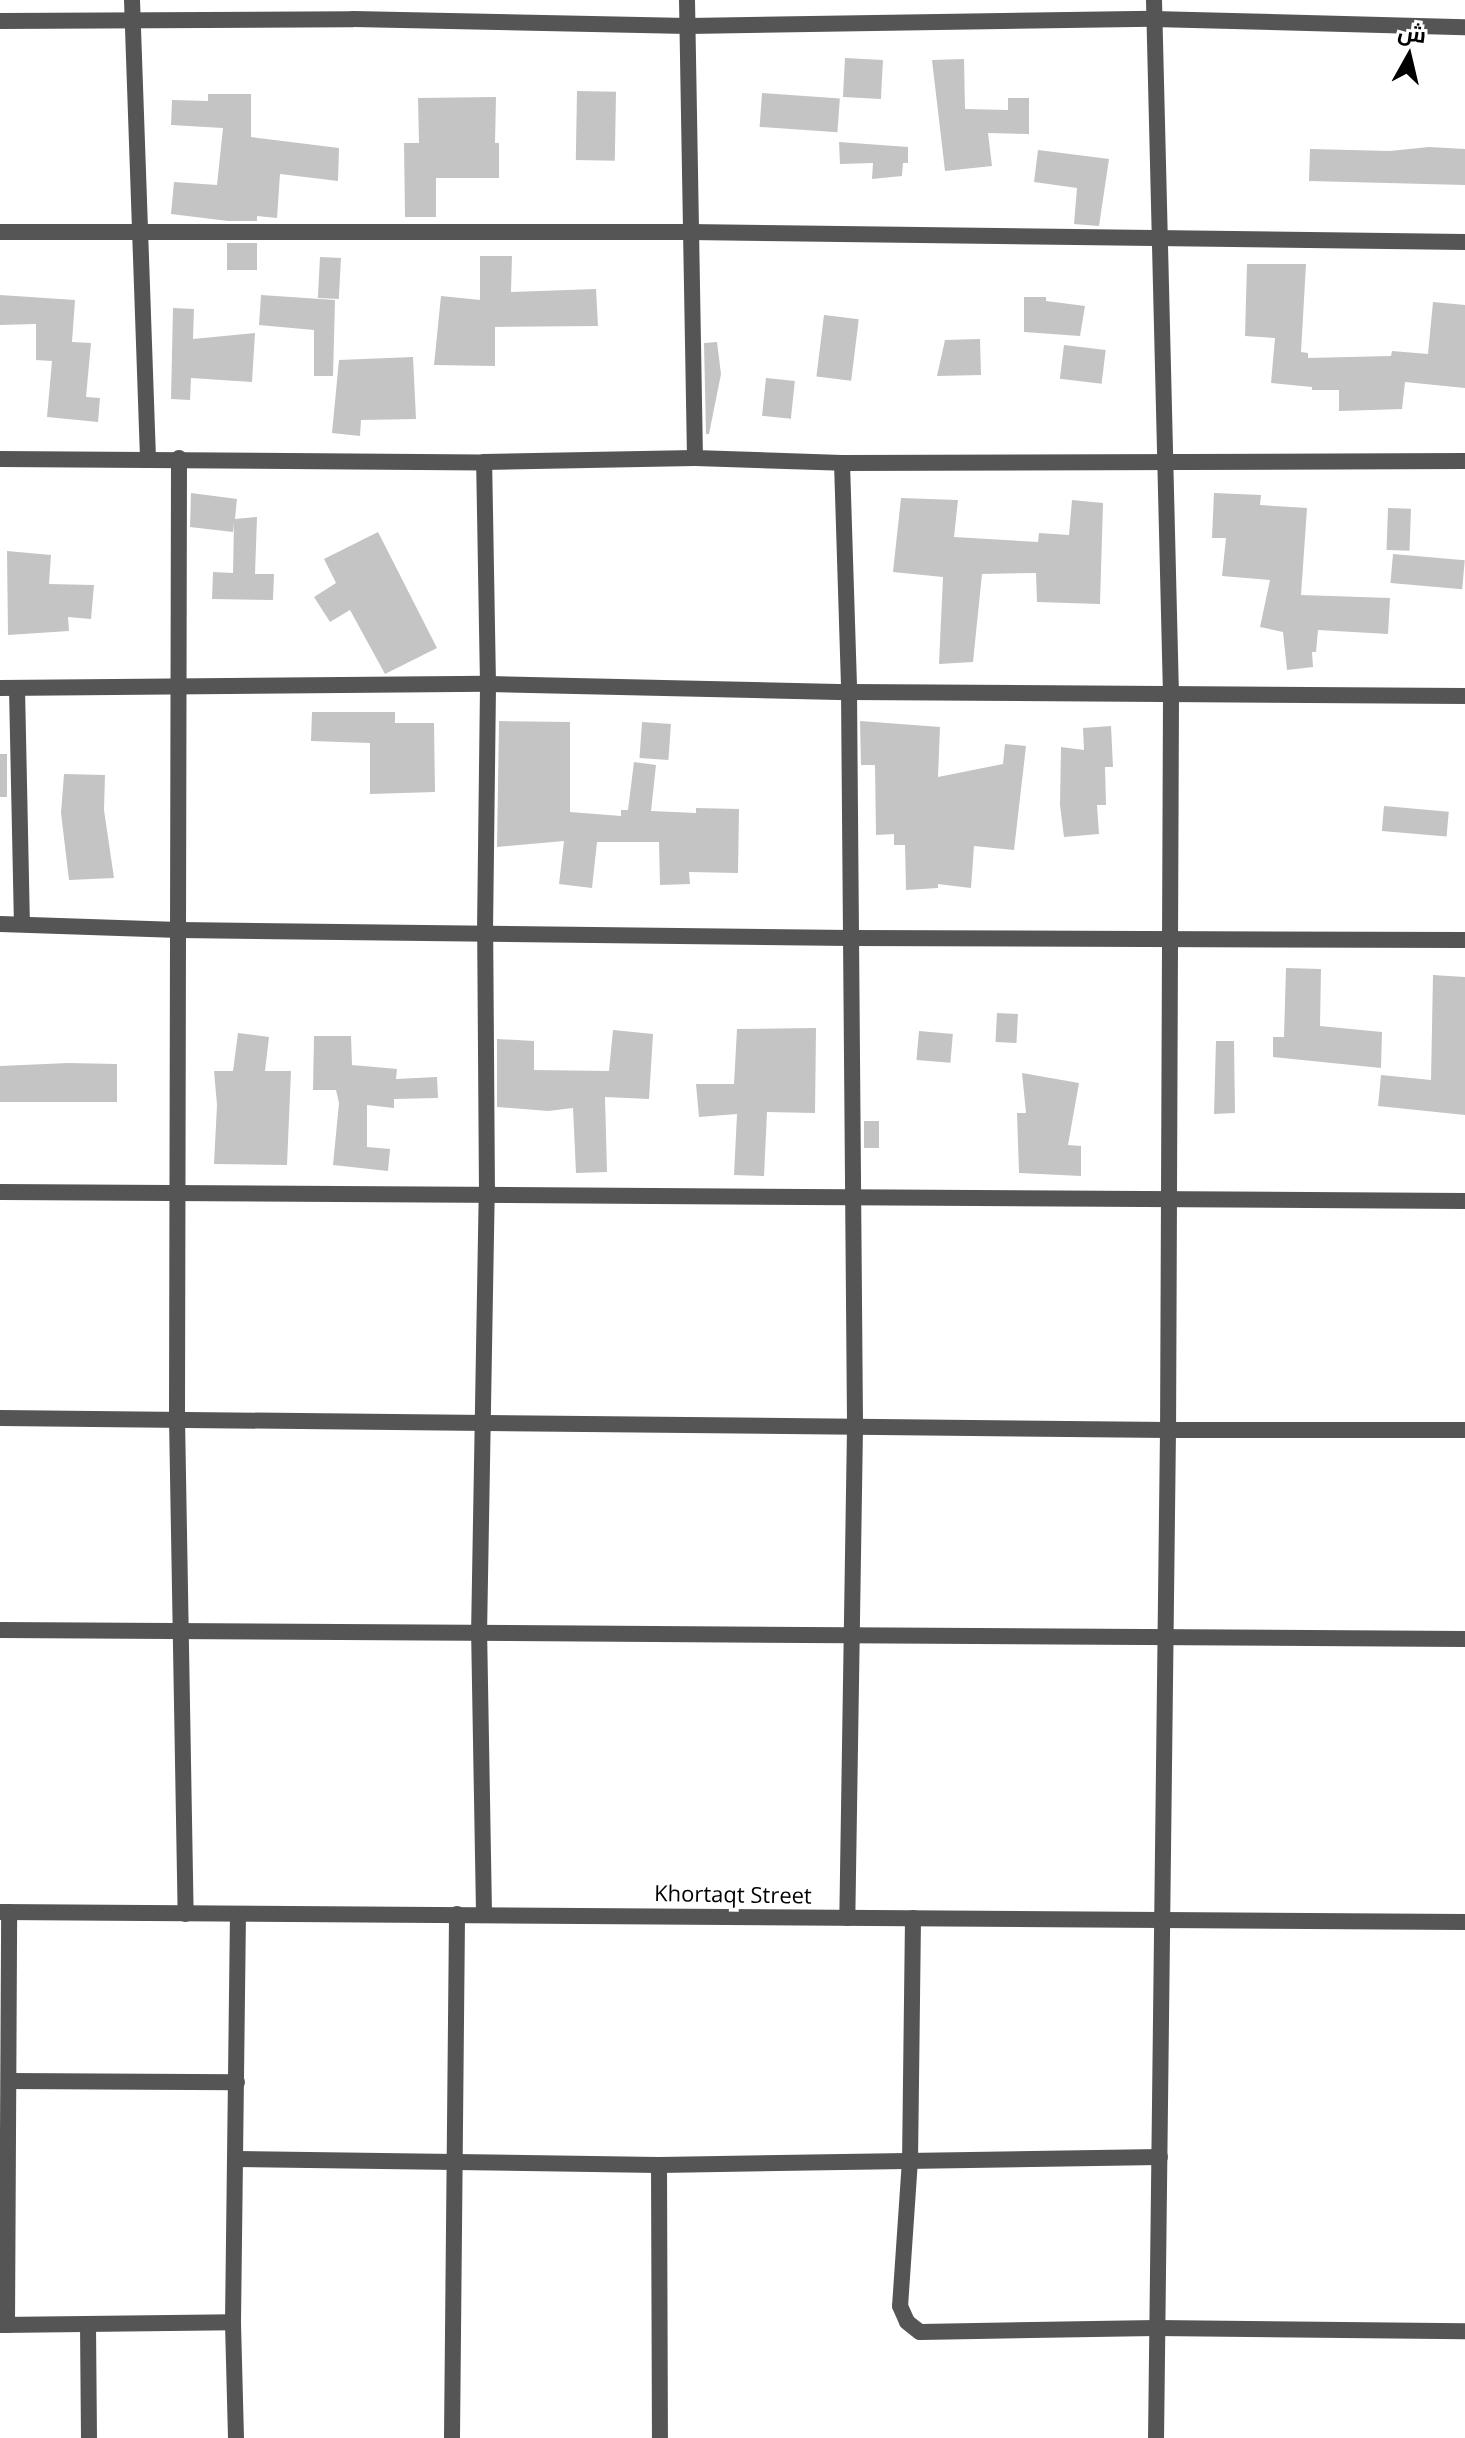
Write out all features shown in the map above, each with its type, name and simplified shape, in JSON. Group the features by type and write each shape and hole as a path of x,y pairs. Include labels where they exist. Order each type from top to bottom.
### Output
{"street":[{"path":"132,0 148,458"},
{"path":"687,0 695,458"},
{"path":"1154,0 1171,696 1168,1430 1156,2438"},
{"path":"0,21 353,19 688,26 1153,19 1465,27"},
{"path":"0,232 689,232 1465,242"},
{"path":"179,458 177,1418 186,1914"},
{"path":"0,459 484,462 695,458 842,463 1465,461"},
{"path":"484,462 488,684 485,932 487,1195 479,1636 484,1913"},
{"path":"842,463 849,692 855,1428 849,1636 847,1918"},
{"path":"22,924 8,688 180,689 488,684 1171,696 1465,696"},
{"path":"0,924 179,930 850,938 1465,940"},
{"path":"0,1192 1465,1201"},
{"path":"0,1418 855,1428 1465,1430"},
{"path":"0,1630 479,1636 1465,1639"},
{"path":"5,1912 9,2081 3,2325 233,2322"},
{"name":"Khortaqt Street","path":"5,1912 1465,1922"},
{"path":"452,2438 457,1914"},
{"path":"236,2438 233,2322 238,1915"},
{"path":"913,1918 910,2160 900,2306 907,2322 920,2332 1156,2328 1465,2331"},
{"path":"9,2081 237,2082"},
{"path":"236,2159 659,2165 1160,2157"},
{"path":"659,2165 660,2438"},
{"path":"88,2325 89,2438"}],"building":[{"path":"845,58 883,60 881,99 843,97"},
{"path":"964,59 965,109 1008,110 1008,98 1029,98 1029,134 988,133 992,166 945,171 932,60"},
{"path":"577,91 616,92 615,161 576,160"},
{"path":"762,93 840,98 837,132 760,127"},
{"path":"208,94 251,94 251,137 339,148 338,181 280,174 277,218 257,216 257,221 228,221 171,214 174,182 217,185 223,128 171,125 172,100 208,101"},
{"path":"496,97 495,143 499,143 499,178 436,178 436,217 405,217 404,143 419,143 418,98"},
{"path":"839,142 908,147 908,163 903,163 902,176 872,179 873,163 840,164"},
{"path":"1429,147 1465,149 1465,185 1309,181 1310,149 1390,151"},
{"path":"1038,150 1109,159 1099,226 1074,224 1077,188 1034,182"},
{"path":"227,243 257,243 257,270 227,270"},
{"path":"480,256 512,256 511,292 596,289 598,326 495,327 495,366 434,365 441,296 480,300"},
{"path":"320,257 341,258 339,299 318,298"},
{"path":"1247,264 1306,264 1301,352 1308,353 1308,358 1391,356 1392,351 1428,354 1433,302 1465,305 1465,388 1405,382 1402,409 1339,411 1339,390 1312,390 1312,387 1271,383 1275,338 1245,336"},
{"path":"0,295 75,300 72,342 91,343 86,397 100,398 98,422 47,417 52,361 36,360 36,324 0,325"},
{"path":"261,295 335,300 333,376 314,376 314,330 259,325"},
{"path":"1024,297 1046,297 1046,301 1085,306 1080,336 1024,332"},
{"path":"173,308 194,309 193,339 255,333 252,382 191,378 190,400 171,399"},
{"path":"824,315 859,319 851,381 816,377"},
{"path":"980,339 981,375 937,376 945,340"},
{"path":"717,342 721,374 709,434 706,434 704,343"},
{"path":"1064,345 1106,350 1102,384 1060,379"},
{"path":"413,357 416,419 361,420 360,436 332,433 339,360"},
{"path":"766,378 795,381 791,419 762,416"},
{"path":"191,493 237,499 235,519 257,517 255,574 274,574 273,600 212,599 213,572 233,573 234,523 233,532 190,527"},
{"path":"1214,493 1261,495 1260,505 1307,508 1301,595 1390,598 1388,634 1318,630 1316,652 1312,652 1313,667 1287,670 1283,632 1260,627 1270,580 1222,576 1226,538 1212,538"},
{"path":"901,498 958,500 954,537 1038,542 1039,533 1069,535 1072,500 1103,503 1100,604 1037,602 1036,573 982,574 973,662 939,664 943,577 893,572"},
{"path":"1388,508 1411,509 1410,551 1387,550"},
{"path":"378,532 437,648 385,674 350,610 330,622 314,597 336,583 324,559"},
{"path":"7,551 51,555 49,584 94,585 91,619 68,617 69,631 8,635"},
{"path":"1393,554 1465,560 1462,589 1390,583"},
{"path":"312,712 395,712 395,723 434,723 435,792 370,794 370,743 311,741"},
{"path":"499,721 570,722 570,812 621,816 621,810 628,810 634,762 656,765 651,811 696,813 696,808 739,809 738,873 689,872 690,884 660,885 659,842 597,842 592,888 559,884 564,841 497,847"},
{"path":"860,721 940,727 938,777 1003,764 1005,744 1026,746 1014,850 974,846 971,888 938,884 938,888 906,890 905,845 894,845 894,834 876,835 875,765 861,765"},
{"path":"642,722 671,724 668,760 639,758"},
{"path":"1111,726 1113,767 1105,767 1106,805 1097,805 1099,834 1064,837 1060,805 1061,747 1084,750 1083,728"},
{"path":"0,754 7,754 7,797 0,797"},
{"path":"64,774 105,775 104,810 114,878 69,880 61,813"},
{"path":"1384,806 1449,812 1447,837 1382,831"},
{"path":"1286,968 1321,969 1320,1026 1382,1032 1381,1068 1273,1057 1273,1037 1284,1037"},
{"path":"1433,975 1465,977 1465,1115 1378,1106 1381,1075 1431,1080"},
{"path":"997,1013 1018,1014 1016,1043 995,1042"},
{"path":"816,1028 815,1113 767,1112 764,1176 734,1175 737,1114 699,1117 696,1084 734,1084 737,1029"},
{"path":"613,1030 653,1034 649,1099 605,1097 607,1172 576,1173 573,1108 548,1111 497,1107 497,1039 534,1041 534,1070 609,1071"},
{"path":"919,1031 953,1034 950,1063 916,1060"},
{"path":"238,1033 269,1037 265,1071 291,1071 287,1165 214,1164 217,1105 214,1071 233,1071"},
{"path":"314,1036 351,1036 352,1065 397,1069 396,1079 437,1077 438,1098 394,1099 394,1108 367,1105 367,1147 390,1149 388,1171 333,1165 339,1103 336,1090 313,1090"},
{"path":"1216,1041 1234,1041 1235,1113 1214,1114"},
{"path":"117,1064 117,1102 0,1102 0,1066"},
{"path":"1022,1073 1079,1083 1068,1145 1081,1146 1081,1176 1019,1173 1017,1113 1026,1113"},
{"path":"864,1121 879,1121 879,1148 864,1148"}]}
